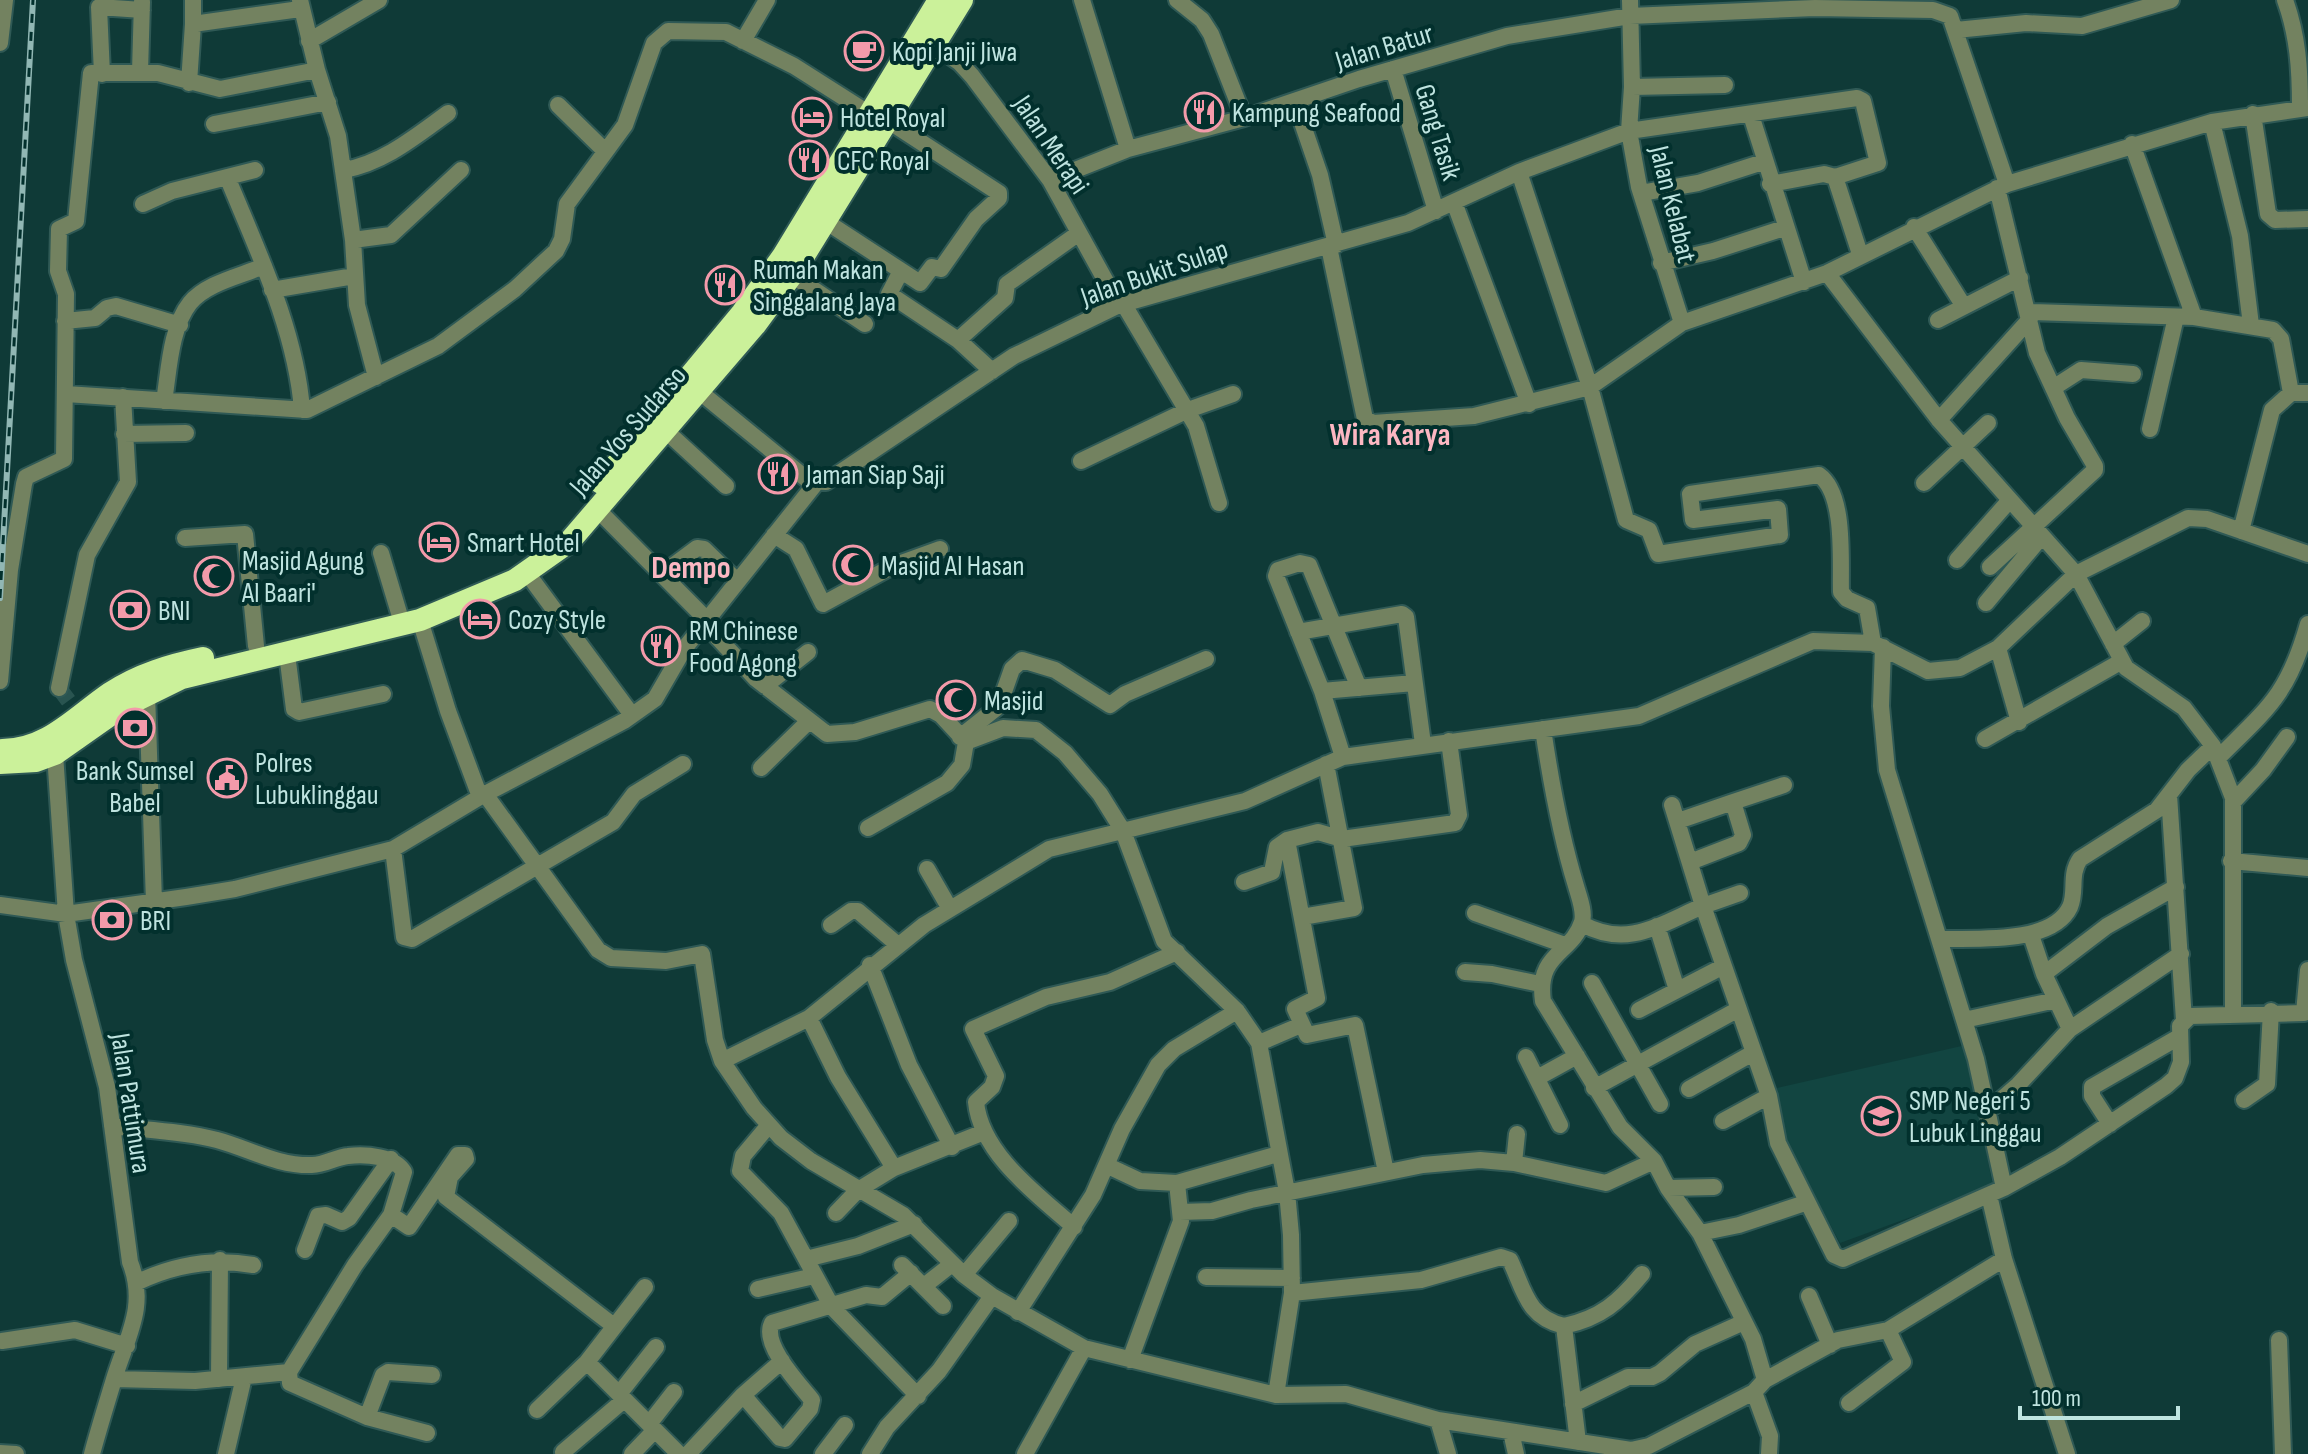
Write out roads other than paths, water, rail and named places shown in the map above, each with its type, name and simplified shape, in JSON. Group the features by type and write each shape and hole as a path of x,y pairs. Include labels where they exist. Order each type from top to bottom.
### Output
{"highway":[{"name":"Jalan Yos Sudarso","path":"926,40 939,0"},
{"name":"Jalan Yos Sudarso","path":"0,750 54,745 147,693 173,673 287,654 410,616 527,573 569,542 666,431 693,386 878,116 926,40 962,0"},
{"name":"Jalan Yos Sudarso","path":"483,588 532,554 557,532 792,275 825,221 878,116"},
{"name":"Jalan Yos Sudarso","path":"0,763 36,761 54,745 78,713 111,692 256,646 410,616"}],"street":[{"path":"0,43 5,0"},
{"path":"189,83 193,0"},
{"path":"309,41 379,0"},
{"path":"743,41 767,0"},
{"path":"1082,0 1128,149"},
{"path":"1177,0 1202,20 1211,34 1244,118"},
{"path":"1986,603 2037,531 2095,470 2094,460 2037,353 2002,186 1956,30 2026,23 2082,26 2171,0"},
{"path":"1295,102 1320,175 1365,419 1373,423 1474,416 1590,387 1682,323 1827,273 1914,227 2002,186 2212,122 2304,108 2300,62 2302,25 2285,0"},
{"path":"102,74 99,3 142,5 140,72"},
{"path":"193,24 300,4 344,170 357,305 376,377"},
{"name":"Jalan Batur","path":"1050,180 1128,149 1244,118 1393,69 1507,36 1630,8 1933,10 1950,16 1956,30"},
{"name":"Jalan Kelabat","path":"1630,8 1632,87 1629,131 1641,193 1682,323"},
{"path":"66,394 302,410 438,346 547,261 562,239 567,204 625,125 660,35 691,30 726,32 794,66 1000,195 976,219 941,269 933,267 920,283 825,221"},
{"name":"Jalan Merapi","path":"926,40 972,76 1050,180 1121,304 1188,410 1196,426 1219,503"},
{"name":"Gang Tasik","path":"1393,69 1436,211"},
{"path":"0,681 10,570 26,477 64,459 66,294 58,271 59,229 76,221 91,73 165,74 189,83 229,88 317,70"},
{"path":"1632,87 1725,85"},
{"name":"Jalan Bukit Sulap","path":"816,483 826,482 1014,356 1121,304 1333,246 1436,211 1519,172 1629,131 1751,115 1852,97 1861,99 1878,163 1835,177"},
{"path":"214,124 328,102"},
{"path":"558,105 604,150"},
{"path":"344,170 362,166 396,149 448,113"},
{"path":"2253,114 2268,214 2275,220 2308,219"},
{"path":"1751,115 1763,162 1804,282"},
{"path":"2212,122 2240,236 2251,325"},
{"path":"2132,144 2194,317"},
{"path":"1641,193 1698,183 1763,162"},
{"path":"143,204 172,191 255,170"},
{"path":"353,240 391,235 461,170"},
{"path":"1519,172 1590,387 1626,520 1649,530 1655,553 1782,533 1778,509 1692,520 1690,495 1819,475 1830,486 1838,513 1841,592 1847,599 1867,608 1878,645 1887,770 1964,1020 1988,1111 2004,1259 2067,1454"},
{"path":"1770,184 1824,174 1835,177 1860,254"},
{"path":"228,179 272,290 299,378 302,410"},
{"path":"1454,202 1529,404"},
{"path":"1914,227 1963,305"},
{"path":"1661,263 1713,251 1784,228"},
{"path":"958,340 1005,298 1007,284 1079,233"},
{"path":"164,401 180,325 191,302 208,289 264,266"},
{"path":"901,271 889,294 958,340 992,371"},
{"path":"1827,273 1939,420 2076,574 2122,661 2135,676 2184,708 2216,752 2234,801 2231,861 2233,1013"},
{"path":"792,275 865,324"},
{"path":"272,290 354,276"},
{"path":"1938,320 2020,278"},
{"path":"65,321 95,318 107,308 116,306 180,325"},
{"path":"1939,420 2029,316 2194,317 2273,330 2281,339 2300,393 2272,410 2241,531"},
{"path":"2150,429 2176,317"},
{"path":"2053,388 2081,370 2133,374"},
{"path":"0,905 66,914 154,902 235,889 393,849 483,795 632,715 664,687 673,665 816,483 809,481 693,386"},
{"path":"1081,461 1188,410 1233,394"},
{"path":"59,688 87,555 128,482 123,397"},
{"path":"1924,483 1988,423"},
{"path":"666,431 726,486"},
{"path":"124,434 186,433"},
{"path":"1722,491 1727,542"},
{"path":"1957,560 2009,501"},
{"path":"598,510 765,686 827,734 837,735 917,710 930,709 957,734 962,765 947,783 868,828"},
{"path":"722,1061 809,1018 898,945 1042,852 1245,801 1343,757 1423,744 1605,723 1647,713 1813,641 1878,645 1928,671 1960,668 1998,648 2076,574 2188,518 2207,519 2308,554"},
{"path":"1990,567 2037,531"},
{"path":"185,538 245,534 256,646"},
{"path":"774,535 796,549 823,604 893,566 940,549"},
{"path":"662,574 697,548 704,549 737,581"},
{"path":"381,553 483,795 589,942 604,955 673,961 695,953 702,954 715,1040 722,1061 769,1125 811,1161 893,1208 914,1224 958,1270 992,1296 1084,1348 1276,1395 1346,1394 1438,1420 1578,1442 1610,1451 1631,1450 1649,1446 1830,1345 1888,1330 2004,1259"},
{"path":"1343,757 1322,691 1276,576 1278,570 1300,563 1312,569 1359,688"},
{"path":"527,573 632,715"},
{"path":"1298,632 1402,614 1408,623 1423,744"},
{"path":"2113,644 2142,621"},
{"path":"1939,939 2031,935 2069,908 2073,871 2080,859 2151,814 2285,687 2297,664 2308,624"},
{"path":"1998,648 2019,722"},
{"path":"765,686 808,652"},
{"path":"287,654 294,709 299,712 383,694"},
{"path":"957,734 999,706 1012,669 1022,660 1028,659 1041,669 1055,670 1110,705 1125,694 1206,659"},
{"path":"1985,739 2122,661"},
{"path":"1322,691 1414,683"},
{"path":"147,693 154,902"},
{"path":"761,768 809,721"},
{"path":"957,734 1003,728 1036,730 1083,774 1123,831 1159,933 1237,1011 1259,1043 1287,1192 1292,1286 1276,1395"},
{"path":"1543,729 1558,831 1582,907 1582,924 1547,967 1540,984 1543,1001 1620,1127 1654,1161 1668,1188 1700,1233 1744,1322 1770,1436 1769,1454"},
{"path":"2234,801 2263,770 2287,737"},
{"path":"1244,882 1272,872 1277,847 1287,840 1318,832 1342,839 1455,823 1459,815 1449,741"},
{"name":"Jalan Pattimura","path":"54,745 66,914 74,960 96,1035 130,1262 138,1282 138,1305 92,1454"},
{"path":"393,849 399,921 407,939 613,822 634,794 683,764"},
{"path":"1302,917 1354,909 1326,764"},
{"path":"1784,785 1733,802 1675,813 1722,967 1769,1096 1778,1143 1805,1203 1811,1206 1834,1255 1843,1259 1997,1192 2110,1124 2175,1078 2181,1062 2181,954 2169,795"},
{"path":"1690,862 1739,843 1743,835 1733,802"},
{"path":"1287,840 1317,999 1296,1007 1301,1025 1307,1035 1355,1025 1386,1172"},
{"path":"2231,861 2308,868"},
{"path":"927,869 950,909"},
{"path":"2044,974 2115,921 2176,887"},
{"path":"1582,924 1599,933 1618,937 1633,935 1740,893"},
{"path":"831,925 851,911 858,911 898,945"},
{"path":"1475,913 1565,945"},
{"path":"1657,926 1677,990"},
{"path":"2031,935 2044,974 2070,1029"},
{"path":"1074,1227 1005,1161 984,1132 976,1102 992,1087 996,1076 973,1029 1046,997 1110,982 1177,952"},
{"path":"1988,1111 2018,1085 2070,1029 2181,954"},
{"path":"870,965 909,1065 952,1147"},
{"path":"1639,1010 1722,967"},
{"path":"2110,1124 2092,1096 2092,1087 2182,1028 2196,1014 2306,1013 2308,970"},
{"path":"1465,972 1540,984"},
{"path":"1592,983 1660,1104"},
{"path":"1964,1020 2056,1000"},
{"path":"1594,1088 1737,1010"},
{"path":"1018,1312 1074,1227 1108,1166 1122,1129 1164,1058 1237,1011"},
{"path":"2244,1100 2267,1084 2271,1011"},
{"path":"809,1018 838,1077 894,1168"},
{"path":"1259,1043 1301,1025"},
{"path":"1689,1089 1753,1053"},
{"path":"1537,1078 1577,1056"},
{"path":"1526,1057 1560,1125"},
{"path":"1723,1121 1769,1096"},
{"path":"769,1125 743,1156 740,1171 781,1213 832,1307 918,1396"},
{"path":"112,1126 201,1137 284,1164 315,1165 345,1156 391,1159 400,1164 404,1172 391,1215 355,1265 289,1372 290,1383 367,1417 427,1433"},
{"path":"836,1213 858,1190 894,1168 984,1132"},
{"path":"1514,1163 1517,1134"},
{"path":"391,1215 409,1227 463,1154 466,1159 450,1177 446,1197 614,1326"},
{"path":"1108,1166 1140,1181 1177,1183 1278,1154"},
{"path":"305,1250 318,1216 326,1215 342,1222 349,1218 391,1159"},
{"path":"1180,1212 1212,1211 1386,1172 1480,1160 1514,1163 1606,1183 1654,1161"},
{"path":"1130,1360 1181,1221 1177,1183"},
{"path":"1668,1188 1714,1187"},
{"path":"1700,1233 1739,1225 1805,1203"},
{"path":"924,1286 958,1270 1009,1221"},
{"path":"806,1259 858,1246 914,1224"},
{"path":"1206,1277 1292,1286 1421,1280 1501,1257 1510,1260 1540,1318 1564,1326 1589,1321 1609,1309 1642,1274"},
{"path":"138,1282 178,1267 220,1260 253,1265"},
{"path":"219,1379 220,1260"},
{"path":"743,1395 780,1438 785,1439 810,1409 812,1400 782,1361 769,1333 772,1323 866,1295 882,1297 907,1269 943,1306"},
{"path":"758,1289 814,1276"},
{"path":"537,1410 587,1362 645,1287"},
{"path":"870,1454 887,1427 918,1396 992,1296"},
{"path":"1809,1296 1830,1345"},
{"path":"1573,1404 1628,1377 1652,1377 1695,1344 1744,1322"},
{"path":"1564,1326 1578,1442"},
{"path":"2,1341 75,1330 127,1346"},
{"path":"1849,1403 1903,1362 1888,1330"},
{"path":"2279,1340 2283,1454"},
{"path":"563,1452 622,1397 656,1347"},
{"path":"1025,1454 1084,1348"},
{"path":"688,1454 743,1395 782,1361"},
{"path":"587,1362 679,1454"},
{"path":"114,1379 219,1379 289,1372"},
{"path":"367,1417 383,1375 388,1372 432,1375"},
{"path":"226,1454 244,1377"},
{"path":"632,1454 674,1392"},
{"path":"1438,1420 1448,1454"},
{"path":"823,1454 845,1425"},
{"path":"1511,1432 1516,1454"},
{"path":"0,1453 16,1454"}],"tunnel":[{"path":"59,688 76,711"}],"railway":[{"path":"0,598 33,0"}],"place":[{"name":"Kopi Janji Jiwa","path":"864,51"},
{"name":"Kampung Seafood","path":"1204,112"},
{"name":"Hotel Royal","path":"812,117"},
{"name":"CFC Royal","path":"809,160"},
{"name":"Rumah Makan Singgalang Jaya","path":"725,285"},
{"name":"Jaman Siap Saji","path":"778,474"},
{"name":"Smart Hotel","path":"439,542"},
{"name":"Masjid Al Hasan","path":"853,565"},
{"name":"Masjid Agung Al Baari'","path":"214,576"},
{"name":"BNI","path":"130,610"},
{"name":"Cozy Style","path":"480,619"},
{"name":"RM Chinese Food Agong","path":"661,646"},
{"name":"Masjid","path":"956,700"},
{"name":"Bank Sumsel Babel","path":"135,728"},
{"name":"Polres Lubuklinggau","path":"227,778"},
{"name":"BRI","path":"112,920"},
{"name":"SMP Negeri 5 Lubuk Linggau","path":"1881,1116"}],"district":[{"name":"Wira Karya","path":"1390,434"},
{"name":"Dempo","path":"691,567"}]}
